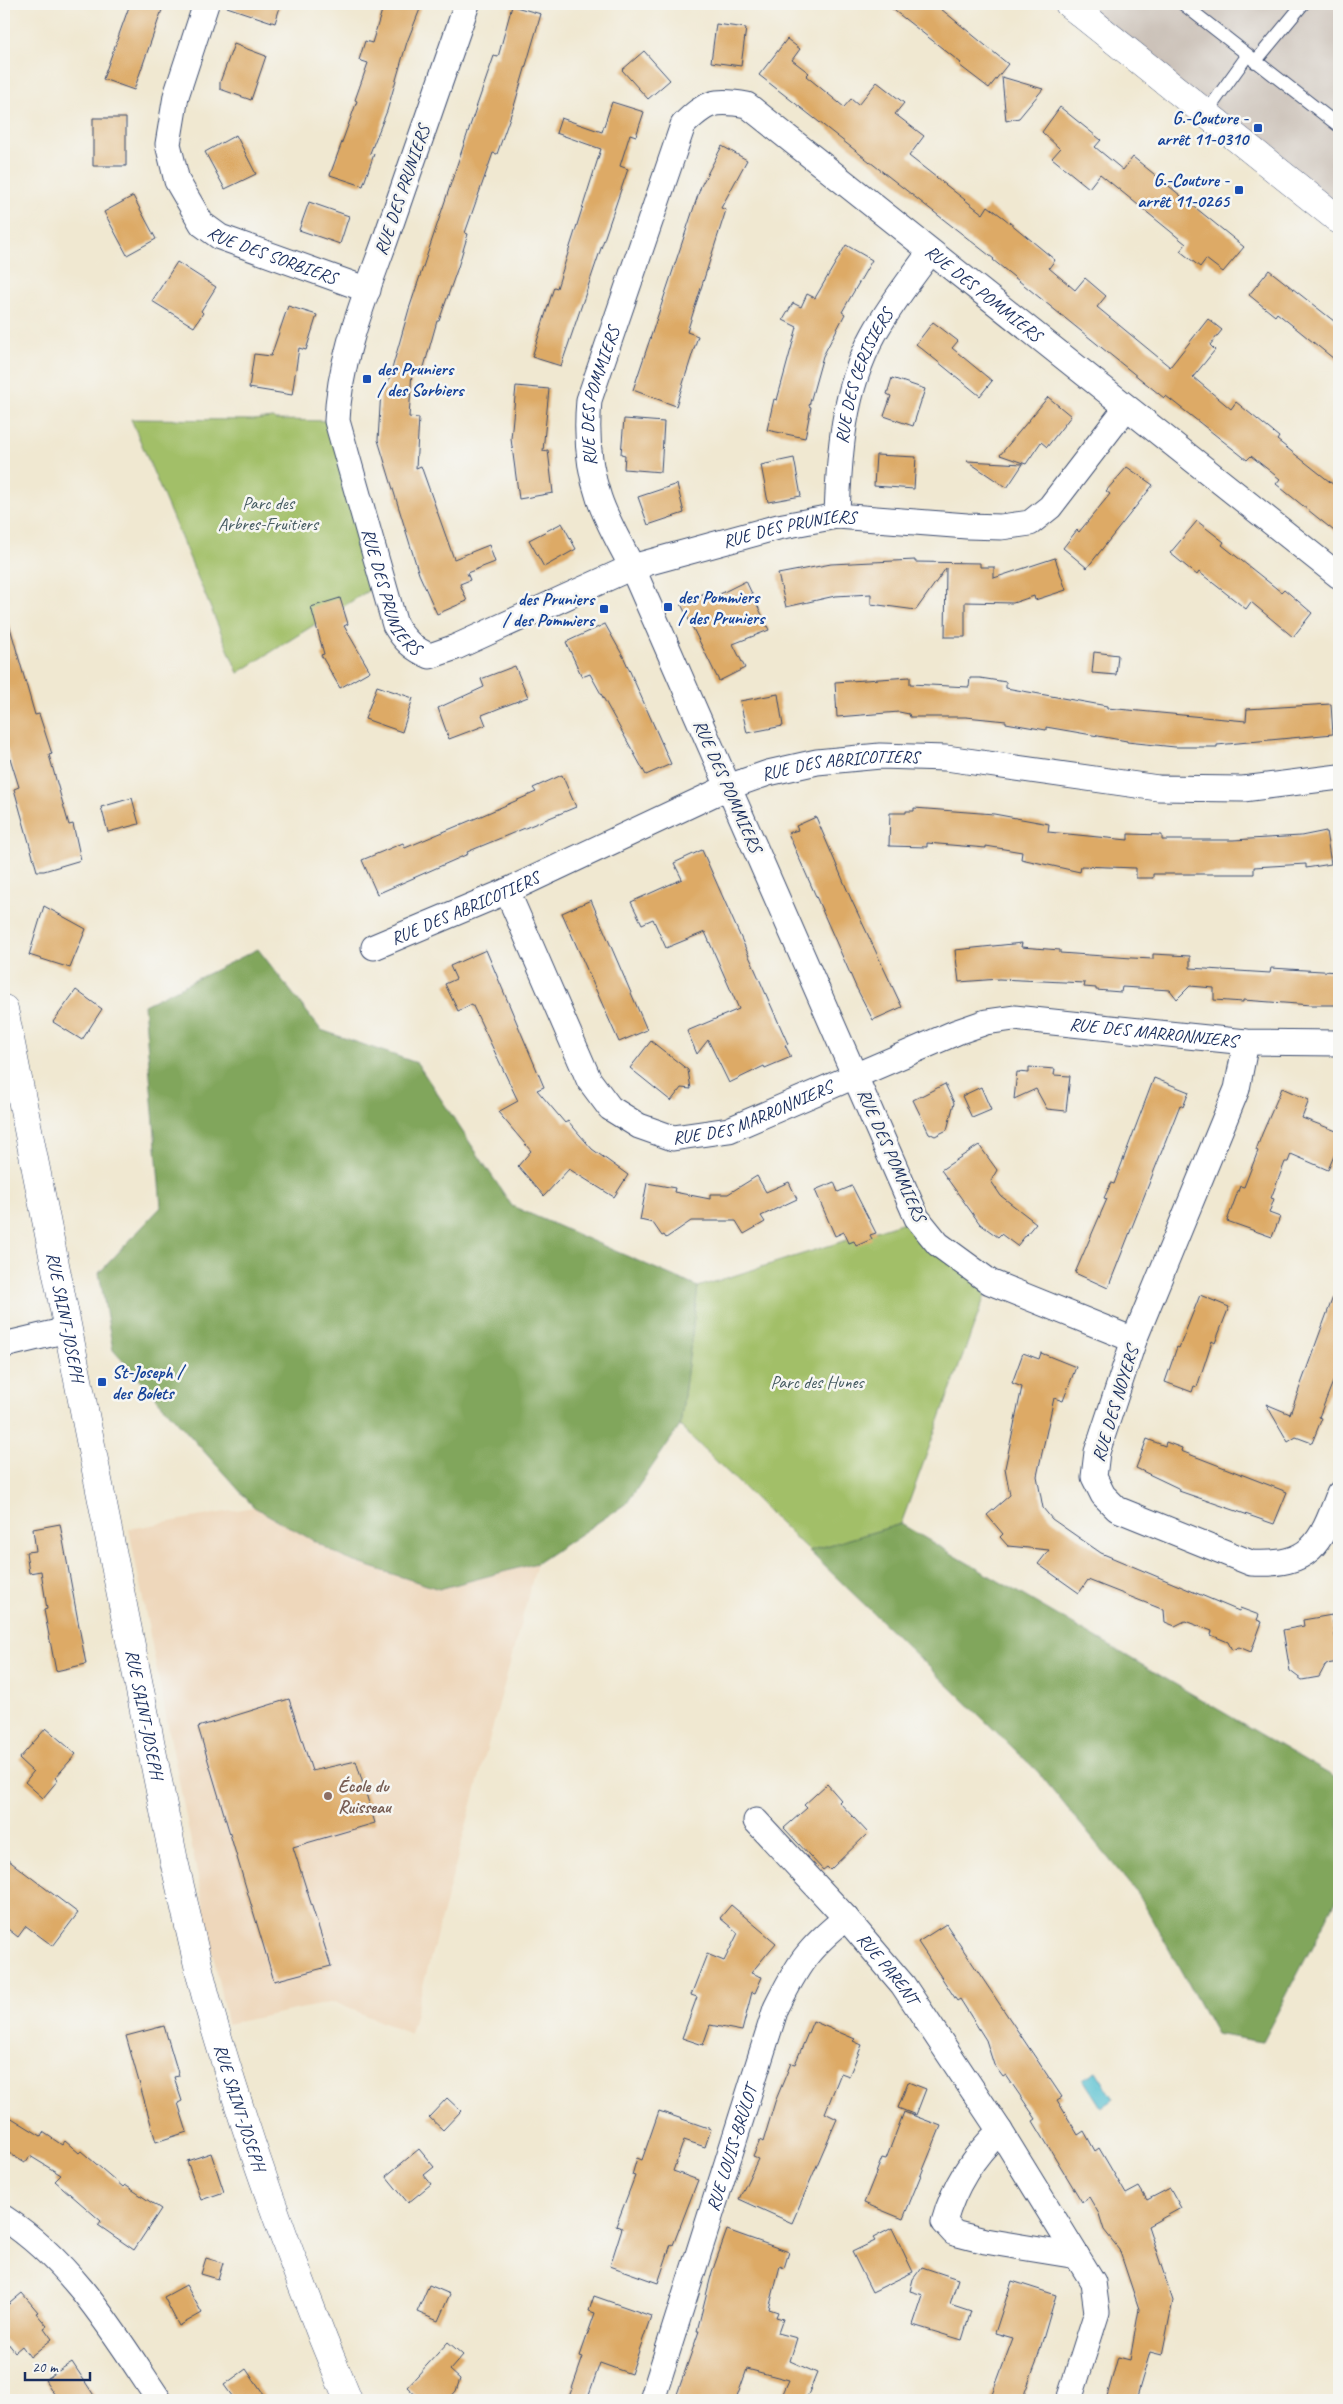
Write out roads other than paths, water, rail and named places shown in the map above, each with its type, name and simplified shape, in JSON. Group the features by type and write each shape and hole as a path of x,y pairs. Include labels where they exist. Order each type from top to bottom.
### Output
{"street":[{"name":"RUE DES SORBIERS","path":"206,4 176,96 169,134 168,144 177,181 202,224 220,238 368,290"},
{"name":"RUE DES PRUNIERS","path":"468,4 368,290 344,363 338,395 337,421 392,616 404,640 417,651 430,656 456,647 632,568 778,527 837,516 967,526 1001,527 1030,523 1050,507 1126,408"},
{"path":"1069,4 1339,220"},
{"name":"RUE DES POMMIERS","path":"1134,1340 990,1282 938,1244 917,1218 856,1074 632,568 599,499 591,470 586,433 588,400 682,125 709,103 727,101 747,106 1339,576"},
{"name":"RUE DES CERISIERS","path":"837,516 839,457 848,402 858,370 874,335 930,252"},
{"name":"RUE DES ABRICOTIERS","path":"374,946 507,891 728,787 768,774 817,762 880,756 946,758 1090,780 1158,788 1243,789 1339,777"},
{"name":"RUE DES MARRONNIERS","path":"507,891 588,1080 610,1108 639,1126 673,1138 729,1130 856,1074 956,1032 986,1022 1014,1018 1246,1042 1339,1042"},
{"name":"RUE SAINT-JOSEPH","path":"4,1009 174,1861 206,1995 242,2120 285,2240 348,2400"},
{"name":"RUE DES NOYERS","path":"1246,1042 1237,1089 1134,1340 1097,1452 1094,1477 1103,1495 1117,1509 1251,1563 1272,1564 1292,1560 1312,1550 1325,1531 1339,1494"},
{"path":"4,1345 67,1330"},
{"name":"RUE PARENT","path":"756,1821 846,1918 903,1985 1000,2131 1093,2282 1097,2312 1069,2400"},
{"name":"RUE LOUIS-BRÛLOT","path":"652,2400 776,2008 796,1967 817,1941 846,1918"},
{"path":"1000,2131 970,2164 950,2201 944,2222 954,2233 985,2241 1077,2256"},
{"path":"4,2218 24,2231 55,2258 87,2294 159,2400"}],"lane":[{"path":"1183,4 1339,126"},
{"path":"1206,114 1251,59 1303,4"}],"water":[{"path":"1096,2071 1114,2099 1101,2107 1083,2079"}],"place":[{"name":"G.-Couture - arrêt 11-0310","path":"1258,128"},
{"name":"G.-Couture - arrêt 11-0265","path":"1239,190"},
{"name":"des Pruniers / des Sorbiers","path":"367,379"},
{"name":"des Pommiers / des Pruniers","path":"668,607"},
{"name":"des Pruniers / des Pommiers","path":"604,609"},
{"name":"St-Joseph / des Bolets","path":"102,1382"},
{"name":"École du Ruisseau","path":"328,1796"}],"park label":[{"name":"Parc des Arbres-Fruitiers","path":"268,513"},
{"name":"Parc des Hunes","path":"817,1382"}]}
